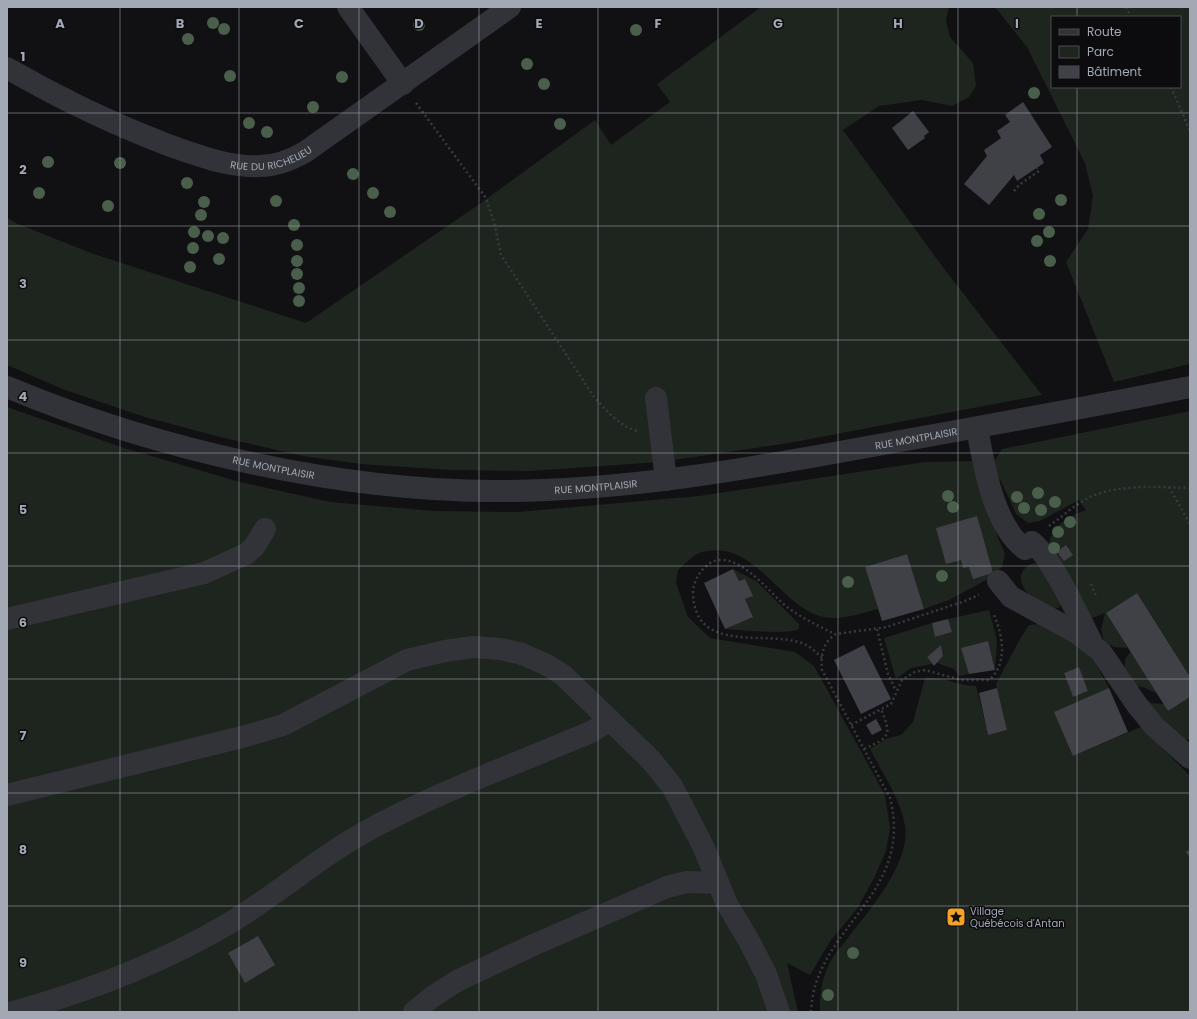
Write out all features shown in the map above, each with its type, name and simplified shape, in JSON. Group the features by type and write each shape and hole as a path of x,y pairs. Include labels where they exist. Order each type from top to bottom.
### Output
{"street":[{"path":"348,7 408,92"},
{"name":"RUE DU RICHELIEU","path":"7,68 70,102 141,134 209,159 246,166 271,166 296,157 408,92 510,7"},
{"name":"RUE MONTPLAISIR","path":"7,387 88,417 190,448 280,469 360,482 430,489 507,491 586,488 666,480 824,455 1190,388"},
{"path":"656,398 659,434 666,480"},
{"path":"977,428 986,473 1001,516 1011,534 1029,546 1052,569 1094,645"},
{"path":"7,619 204,573 246,554 254,547 265,529"},
{"path":"998,581 1011,597 1077,633 1094,645 1101,652 1137,706 1155,727 1190,758"},
{"path":"7,795 246,736 283,725 407,660 445,651 473,647 522,654 563,674 651,760 672,786 701,842 726,902 766,974 778,1012"},
{"path":"13,1012 51,1002 186,947 230,923 312,865 363,833 424,803 591,732 610,720"},
{"path":"414,1012 432,997 457,982 629,903 667,887 687,882 718,883"}],"path":[{"path":"1126,7 1130,16"},
{"path":"1171,88 1190,131"},
{"path":"408,92 486,198 494,222 501,255 594,397 613,418 626,427 638,431 659,434"},
{"path":"1014,191 1019,185 1039,171 1037,168"},
{"path":"1029,546 1071,509 1091,497 1123,488 1145,486 1190,488"},
{"path":"1169,487 1190,524"},
{"path":"822,658 810,647 803,644 792,641 734,637 716,633 705,626 698,612 693,596 694,586 698,574 706,566 715,561 727,561 740,566 754,574 786,606 806,620 836,634"},
{"path":"811,1012 812,995 824,962 874,893 884,875 894,836 893,811 890,798 822,670 823,647 828,638 836,634 887,627 964,601 985,592 998,581"},
{"path":"851,725 890,704 902,680 915,672 925,670 962,680 989,680 996,674 1003,651 999,628 993,611"},
{"path":"877,628 888,674 896,691"},
{"path":"864,749 881,742 887,734 888,727 881,709"}],"green space":[{"path":"761,7 949,7 946,21 950,37 973,63 976,86 969,97 952,106 922,100 879,106 843,130 942,266 1042,395 789,443 660,462 530,471 451,470 361,464 303,456 220,437 145,417 65,390 7,365 7,218 18,224 91,253 306,323 478,205 595,120 611,145 670,102 657,84"},
{"path":"995,7 1190,7 1190,364 1114,382 1066,262 1088,229 1093,196 1085,163 1027,47"},
{"path":"7,407 124,448 240,482 330,502 434,511 518,512 699,496 925,462 977,461 998,538 1005,554 1002,567 988,579 949,600 924,609 907,554 865,567 878,609 838,618 824,617 808,611 793,601 751,563 735,554 718,550 699,553 678,570 676,583 688,617 710,638 795,652 814,666 885,795 890,828 886,851 874,878 857,909 831,940 810,975 787,963 798,1012 7,1012"},
{"path":"1190,411 1190,677 1137,593 1106,613 1128,648 1114,647 1104,641 1101,630 1105,613 1089,619 1048,552 1051,536 1055,530 1071,516 1086,510 1079,500 1040,521 1028,523 1016,514 1001,481 993,470 994,462 1002,449"},
{"path":"1033,563 1040,565 1060,600 1060,607 1055,609 1042,604 1027,593 1021,577 1023,571"},
{"path":"733,569 756,581 799,624 799,629 786,632 775,632 725,629 753,616 745,599 752,596 745,579 739,581"},
{"path":"989,610 997,640 995,670 988,641 962,648 969,674 959,676 954,669 937,663 943,656 941,645 927,657 932,664 911,668 896,679 884,638 932,623 936,637 951,632 948,619"},
{"path":"1039,624 1075,644 1094,661 1109,688 1073,756 1141,727 1190,776 1190,1012 820,1012 822,983 830,963 835,954 888,884 902,854 905,840 905,826 900,806 870,749 886,739 901,735 913,722 925,678 939,678 969,686 976,686 988,734 1007,730 996,684 1029,625","holes":["1079,667 1088,691 1073,697 1064,673"]},
{"path":"1131,652 1157,693 1142,687 1133,686 1125,668 1125,660"},
{"path":"1142,695 1151,703 1164,704 1168,711 1190,697 1190,739 1179,741"}],"building":[{"path":"1023,102 1052,147 1040,155 1044,163 1017,181 1014,175 989,205 964,184 987,156 984,150 1001,138 997,131 1010,122 1005,115"},
{"path":"913,111 929,132 924,136 925,138 908,150 892,128"},
{"path":"977,516 993,573 973,579 969,567 963,568 961,560 946,564 936,528"},
{"path":"1066,545 1073,555 1064,561 1057,552"},
{"path":"907,554 924,609 882,621 865,567"},
{"path":"733,569 739,581 745,579 753,596 745,599 753,617 725,629 704,583"},
{"path":"1137,593 1190,677 1190,697 1168,711 1106,613"},
{"path":"948,619 952,632 935,637 932,623"},
{"path":"988,641 995,670 969,674 961,648"},
{"path":"864,645 891,699 861,714 834,660"},
{"path":"941,645 943,656 934,666 927,657"},
{"path":"1079,667 1088,691 1073,697 1064,673"},
{"path":"997,688 1007,730 988,735 979,693"},
{"path":"1109,688 1128,732 1073,756 1054,712"},
{"path":"876,719 882,730 872,735 866,725"},
{"path":"1190,849 1190,858 1186,852"},
{"path":"258,936 275,965 245,983 228,953"}],"place":[{"name":"Village Québécois d'Antan","path":"956,917"}]}
